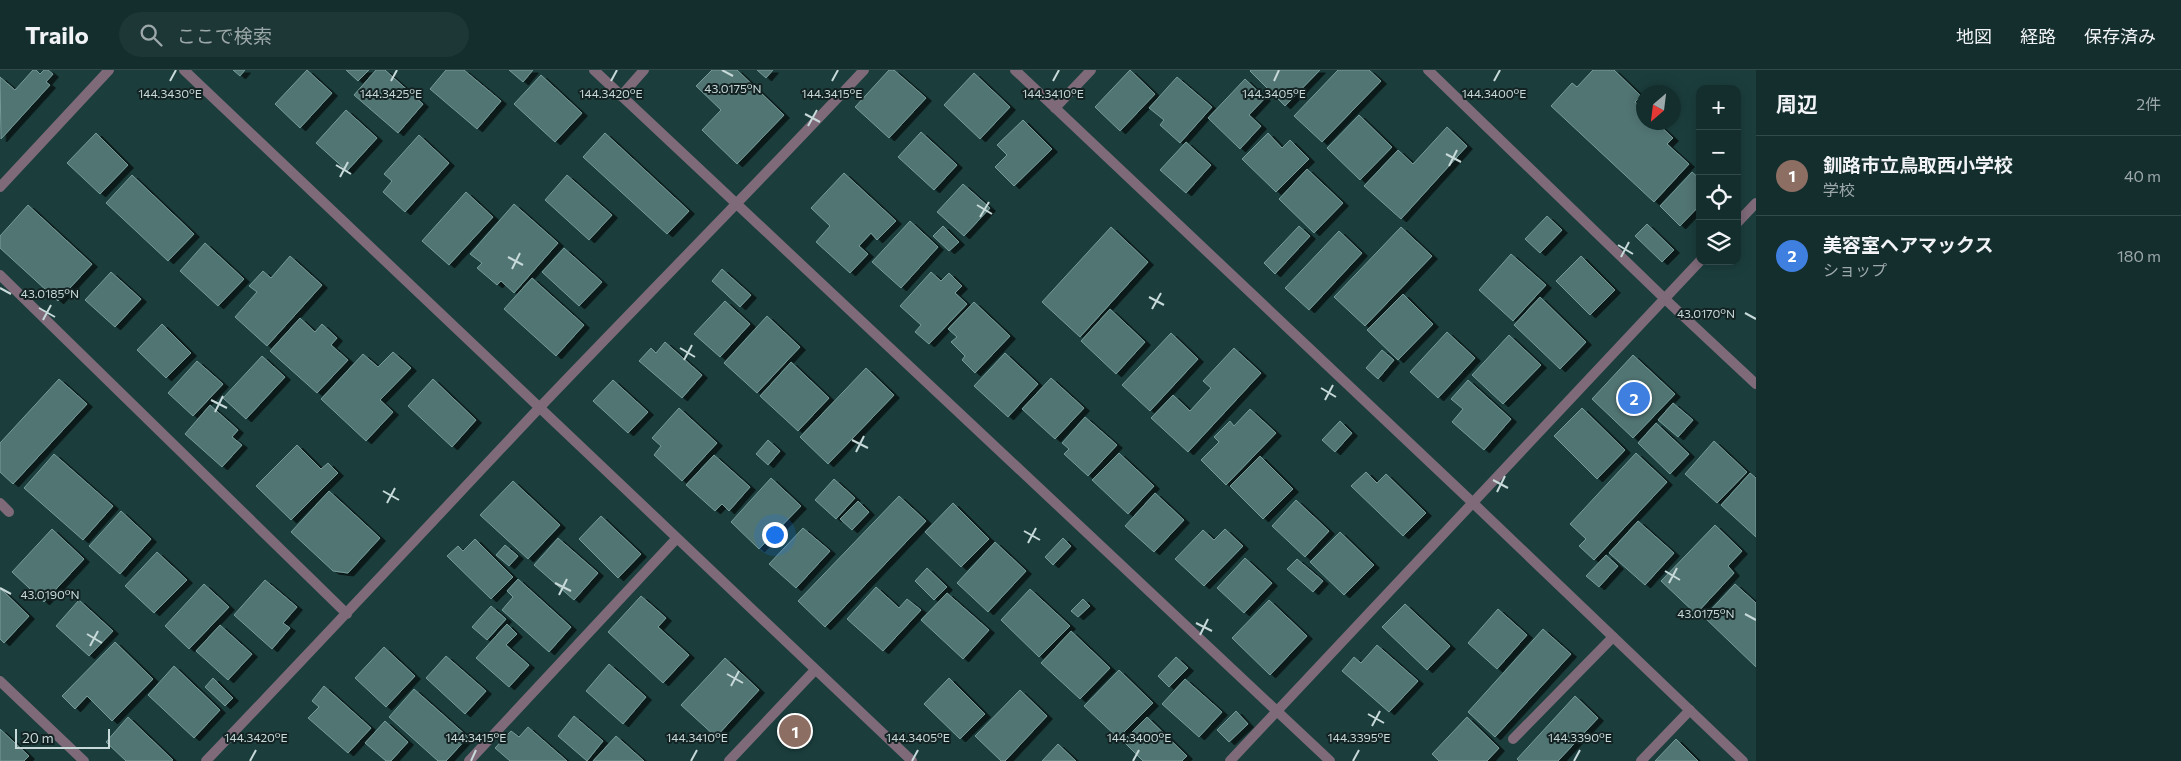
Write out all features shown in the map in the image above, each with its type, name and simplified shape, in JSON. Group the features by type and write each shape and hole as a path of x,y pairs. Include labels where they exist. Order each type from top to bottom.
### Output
{"street":[{"path":"0,187 109,70"},
{"path":"184,70 912,761"},
{"path":"594,70 1330,761"},
{"path":"621,96 644,70"},
{"path":"206,761 541,407 737,205 864,70"},
{"path":"1015,70 1473,503 1742,761"},
{"path":"1055,108 1091,70"},
{"path":"1428,70 1664,299 1756,384"},
{"path":"1740,220 1756,203"},
{"path":"1230,761 1696,265"},
{"path":"0,275 347,614"},
{"path":"0,503 10,512"},
{"path":"469,761 677,538"},
{"path":"1513,738 1613,637"},
{"path":"731,760 815,670"},
{"path":"0,681 84,761"},
{"path":"1641,761 1690,710"}],"building":[{"path":"33,70 40,74 44,70 48,70 53,74 46,82 50,85 1,139 0,77 15,90"},
{"path":"233,70 245,70 240,76"},
{"path":"307,70 332,93 300,128 275,104"},
{"path":"346,70 369,70 358,81"},
{"path":"376,70 385,70 423,104 398,133 354,95"},
{"path":"446,70 464,70 501,101 477,129 430,89"},
{"path":"509,70 533,70 523,82"},
{"path":"712,70 737,70 784,115 737,164 702,130 721,110 696,86"},
{"path":"757,70 773,70 766,78"},
{"path":"889,70 894,70 926,98 889,138 855,107"},
{"path":"1130,70 1155,94 1120,131 1095,107"},
{"path":"1251,70 1320,70 1285,106"},
{"path":"1338,70 1369,70 1381,81 1322,142 1294,116"},
{"path":"1593,70 1614,70 1636,91 1636,130 1664,130 1673,138 1667,144 1689,164 1654,202 1551,106 1572,83 1577,87"},
{"path":"974,73 1010,107 980,139 944,105"},
{"path":"541,75 582,113 555,142 514,104"},
{"path":"1177,77 1212,107 1180,143 1160,125 1164,120 1149,108"},
{"path":"1245,79 1265,98 1249,115 1261,126 1240,149 1208,118"},
{"path":"346,110 377,138 347,171 316,143"},
{"path":"1359,115 1392,147 1360,180 1327,148"},
{"path":"1023,120 1052,149 1014,186 995,167 1007,155 997,145"},
{"path":"1447,127 1467,146 1401,219 1364,186 1398,150 1413,164"},
{"path":"921,132 957,165 934,190 898,157"},
{"path":"96,133 128,165 100,194 67,163"},
{"path":"605,133 689,211 667,234 583,157"},
{"path":"1268,133 1282,148 1290,140 1309,159 1276,192 1242,159"},
{"path":"419,135 449,163 405,212 383,192 392,181 384,174"},
{"path":"1186,142 1211,165 1186,193 1160,170"},
{"path":"1307,169 1343,203 1314,233 1279,199"},
{"path":"1692,172 1696,176 1696,209 1680,226 1660,206"},
{"path":"844,173 896,221 877,240 871,233 859,246 868,254 850,273 816,242 830,226 811,208"},
{"path":"132,175 194,234 168,261 106,203"},
{"path":"567,175 612,215 589,240 545,200"},
{"path":"963,184 990,208 964,236 937,212"},
{"path":"466,192 493,217 449,265 422,241"},
{"path":"514,204 558,243 514,293 501,281 497,285 477,268 482,263 470,254"},
{"path":"28,205 92,264 58,301 0,248 0,236"},
{"path":"1547,216 1562,230 1540,253 1525,239"},
{"path":"910,221 938,247 901,288 872,262"},
{"path":"1647,224 1674,250 1662,262 1635,236"},
{"path":"943,226 959,242 949,251 933,236"},
{"path":"1299,226 1310,236 1275,274 1264,263"},
{"path":"1111,227 1148,262 1080,337 1042,302"},
{"path":"1401,227 1432,256 1365,326 1334,297"},
{"path":"1339,231 1362,253 1309,310 1285,288"},
{"path":"205,243 244,279 218,306 180,271"},
{"path":"564,248 602,282 579,306 542,272"},
{"path":"1511,254 1546,285 1513,321 1479,290"},
{"path":"290,256 322,285 267,346 235,317 257,292 249,286 263,271 271,278"},
{"path":"1581,256 1615,290 1590,315 1556,281"},
{"path":"722,269 751,295 740,307 712,281"},
{"path":"111,272 141,299 115,327 85,300"},
{"path":"931,272 941,281 949,273 962,286 955,293 967,304 929,344 915,332 921,325 900,306"},
{"path":"532,278 584,325 556,356 504,309"},
{"path":"1403,294 1433,324 1398,360 1367,330"},
{"path":"1540,297 1586,342 1560,369 1514,325"},
{"path":"725,301 750,324 720,357 694,334"},
{"path":"974,302 1010,336 975,373 962,360 965,356 951,342 957,337 948,329"},
{"path":"1110,309 1145,342 1116,374 1081,341"},
{"path":"767,316 800,347 757,393 724,363"},
{"path":"300,318 315,332 322,324 337,338 331,345 348,360 317,393 270,351"},
{"path":"162,324 191,353 166,378 137,350"},
{"path":"1447,332 1475,358 1438,398 1410,372"},
{"path":"1171,333 1198,359 1150,411 1122,385"},
{"path":"1509,335 1541,365 1503,404 1472,375"},
{"path":"665,342 702,375 682,398 639,361 651,348 656,353"},
{"path":"1234,348 1261,373 1188,452 1151,418 1173,395 1190,411 1211,388 1203,381"},
{"path":"1382,350 1394,360 1378,379 1366,368"},
{"path":"393,352 411,368 380,400 393,412 366,441 321,399 363,354 378,367"},
{"path":"1005,353 1038,384 1008,417 974,386"},
{"path":"1633,355 1675,394 1633,438 1592,399"},
{"path":"262,356 285,377 246,419 223,398"},
{"path":"197,361 223,384 193,416 168,393"},
{"path":"791,362 829,398 798,431 760,396"},
{"path":"866,368 894,395 828,464 800,437"},
{"path":"1051,378 1084,408 1055,439 1022,409"},
{"path":"59,379 87,404 13,484 0,472 0,443"},
{"path":"433,379 476,420 452,447 408,406"},
{"path":"613,380 648,412 628,433 593,401"},
{"path":"1468,380 1511,419 1484,450 1452,422 1463,409 1451,399"},
{"path":"1673,403 1693,420 1678,437 1658,420"},
{"path":"210,405 238,430 232,437 242,445 222,467 185,434"},
{"path":"679,408 717,443 682,481 654,455 661,446 652,438"},
{"path":"1582,408 1625,450 1597,479 1554,436"},
{"path":"1250,409 1276,433 1226,485 1201,460 1219,442 1214,437 1230,421 1234,426"},
{"path":"1085,417 1117,445 1088,476 1064,454 1069,449 1062,443"},
{"path":"1340,421 1352,433 1335,452 1322,440"},
{"path":"1656,423 1689,454 1670,474 1638,443"},
{"path":"768,440 780,451 768,465 756,454"},
{"path":"1714,441 1747,472 1717,503 1685,474"},
{"path":"297,445 321,469 328,463 338,473 291,520 256,486"},
{"path":"1119,453 1154,486 1128,514 1092,480"},
{"path":"1636,453 1667,482 1594,560 1579,546 1586,539 1570,524"},
{"path":"54,454 113,506 83,540 24,488"},
{"path":"714,455 750,487 729,511 722,504 715,511 686,485"},
{"path":"1260,456 1293,489 1263,519 1230,486"},
{"path":"1366,472 1377,483 1386,474 1426,513 1403,536 1351,486"},
{"path":"1750,473 1756,478 1756,537 1721,505"},
{"path":"771,478 801,506 759,549 731,522"},
{"path":"834,479 855,498 836,519 815,500"},
{"path":"513,481 560,525 528,559 480,515"},
{"path":"329,491 380,538 348,573 333,571 291,532"},
{"path":"1155,493 1184,520 1154,552 1125,526"},
{"path":"899,496 926,521 825,627 798,601"},
{"path":"1296,500 1329,531 1305,557 1272,526"},
{"path":"858,501 869,512 852,530 840,519"},
{"path":"953,503 989,539 961,567 925,532"},
{"path":"121,511 151,539 120,574 89,546"},
{"path":"601,516 641,554 618,578 579,539"},
{"path":"1638,521 1674,553 1645,585 1609,553"},
{"path":"1715,525 1742,551 1728,566 1734,573 1696,614 1661,581"},
{"path":"803,528 830,551 796,588 769,564"},
{"path":"52,529 84,559 44,602 12,572"},
{"path":"1225,529 1243,546 1204,586 1175,559 1203,530 1214,540"},
{"path":"1340,532 1374,565 1344,595 1310,562"},
{"path":"558,538 598,573 574,600 534,565"},
{"path":"1063,538 1071,546 1053,565 1045,557"},
{"path":"475,539 513,577 491,599 447,556 458,546 463,551"},
{"path":"995,542 1026,571 988,612 957,583"},
{"path":"505,545 518,556 509,566 496,555"},
{"path":"157,552 187,580 154,613 125,586"},
{"path":"1606,555 1618,566 1599,587 1586,576"},
{"path":"1245,558 1272,583 1244,613 1217,588"},
{"path":"1297,559 1323,581 1313,592 1287,569"},
{"path":"927,568 947,587 934,600 915,581"},
{"path":"518,579 571,627 549,652 502,610 513,597 507,591"},
{"path":"265,580 297,607 283,623 290,628 272,649 234,615"},
{"path":"204,584 229,607 189,649 165,626"},
{"path":"1735,584 1756,603 1756,667 1704,617"},
{"path":"876,587 899,608 907,599 921,610 883,651 847,619"},
{"path":"0,588 29,616 4,643 0,639"},
{"path":"1030,589 1070,626 1039,657 1001,620"},
{"path":"947,593 989,630 963,659 921,620"},
{"path":"641,596 666,618 658,627 689,655 663,683 608,632"},
{"path":"1083,599 1090,606 1078,617 1071,611"},
{"path":"79,600 113,631 89,656 56,626"},
{"path":"1269,600 1307,636 1270,675 1232,638"},
{"path":"1405,604 1450,646 1427,670 1382,627"},
{"path":"491,606 506,619 487,640 472,627"},
{"path":"1498,609 1527,635 1497,669 1468,643"},
{"path":"507,624 517,634 506,645 529,665 509,687 476,658"},
{"path":"220,625 252,654 228,680 196,651"},
{"path":"1543,629 1571,654 1495,737 1468,712"},
{"path":"1071,631 1110,668 1080,699 1041,663"},
{"path":"115,642 153,679 112,721 87,696 75,709 62,696"},
{"path":"1377,645 1418,681 1389,712 1342,671 1354,657 1361,663"},
{"path":"384,647 415,676 386,707 355,678"},
{"path":"446,656 486,691 465,714 426,678"},
{"path":"1176,657 1188,668 1169,687 1158,676"},
{"path":"725,658 759,690 716,737 681,705"},
{"path":"609,664 646,697 623,724 586,691"},
{"path":"174,666 220,710 194,738 148,695"},
{"path":"1119,670 1153,703 1118,738 1084,706"},
{"path":"213,678 233,698 225,706 205,687"},
{"path":"949,678 985,714 960,739 924,704"},
{"path":"1185,679 1222,712 1199,737 1162,704"},
{"path":"324,686 371,728 348,753 308,718 319,707 312,701"},
{"path":"414,689 468,737 446,761 438,761 389,717"},
{"path":"1020,690 1047,716 1005,761 1001,761 975,736"},
{"path":"1575,696 1598,718 1558,761 1519,761 1517,759"},
{"path":"1236,711 1248,724 1229,742 1217,730"},
{"path":"574,716 603,741 587,761 558,736"},
{"path":"128,717 173,760 126,761 106,742"},
{"path":"1147,717 1187,756 1182,761 1143,761 1123,741"},
{"path":"1467,717 1499,748 1487,761 1439,761 1432,754"},
{"path":"385,721 408,742 391,761 386,761 365,743"},
{"path":"528,727 567,761 510,761 495,748 511,731 519,737"},
{"path":"0,729 29,756 24,761 0,761"},
{"path":"616,736 644,761 593,761"},
{"path":"1676,739 1698,761 1655,761"},
{"path":"1058,744 1076,761 1042,761"}],"place":[{"name":"美容室ヘアマックス","path":"1634,398"},
{"name":"釧路市立鳥取西小学校","path":"795,731"}]}
